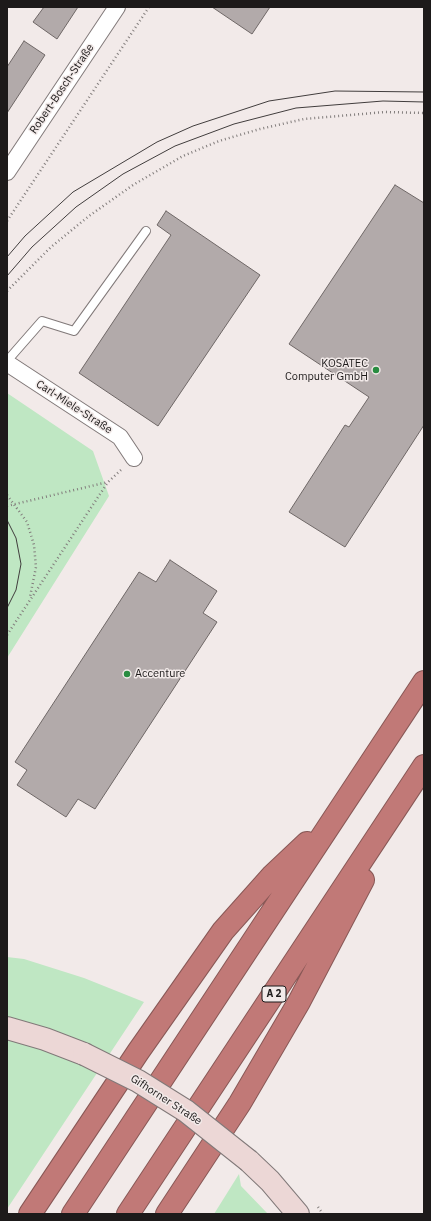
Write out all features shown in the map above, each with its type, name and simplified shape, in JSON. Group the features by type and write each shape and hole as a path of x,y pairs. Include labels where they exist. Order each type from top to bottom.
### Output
{"highway":[{"path":"73,1214 332,819 424,682"},
{"path":"167,1214 240,1103 299,1002 422,770"},
{"name":"A 2","path":"128,1214 422,770"},
{"path":"30,1214 138,1052 223,931 272,876 332,819"}],"main road":[{"name":"Gifhorner Straße","path":"7,1028 45,1039 84,1054 138,1081 174,1103 211,1130 248,1161 270,1181 298,1214"}],"street":[{"name":"Robert-Bosch-Straße","path":"7,172 117,7"},
{"name":"Carl-Miele-Straße","path":"7,362 120,438 134,458"}],"lane":[{"path":"7,362 42,321 74,331 146,231"}],"path":[{"path":"7,221 149,7"},
{"path":"7,291 51,247 89,216 133,185 183,156 219,141 260,129 304,119 385,112 424,113"},
{"path":"7,635 108,482 134,458"},
{"path":"7,506 108,482"},
{"path":"7,496 27,522 34,545 36,568 30,600"}],"green space":[{"path":"7,393 93,451 109,496 7,658"},
{"path":"7,957 24,959 84,978 144,1002 7,1209"},
{"path":"239,1174 241,1186 268,1214 214,1214"}],"building":[{"path":"44,7 78,7 57,39 33,22"},
{"path":"212,7 270,7 252,34"},
{"path":"24,41 45,55 7,113 7,67"},
{"name":"KOSATEC Computer GmbH","path":"395,185 424,203 424,425 345,547 289,512 345,425 349,427 369,397 289,344"},
{"path":"166,211 260,275 158,426 79,373 171,235 157,225"},
{"name":"Accenture","path":"170,560 217,591 203,613 217,622 95,809 78,799 66,817 17,785 27,770 15,762 139,572 156,582"}],"tram line":[{"path":"7,257 25,236 73,192 157,142 193,126 269,101 335,91 424,92"},
{"path":"7,276 32,247 76,207 123,174 175,146 234,124 296,108 383,101 424,102"},
{"path":"7,520 16,538 21,564 16,590 7,608"}],"place":[{"name":"KOSATEC Computer GmbH","path":"376,370"},
{"name":"Accenture","path":"127,674"}]}
